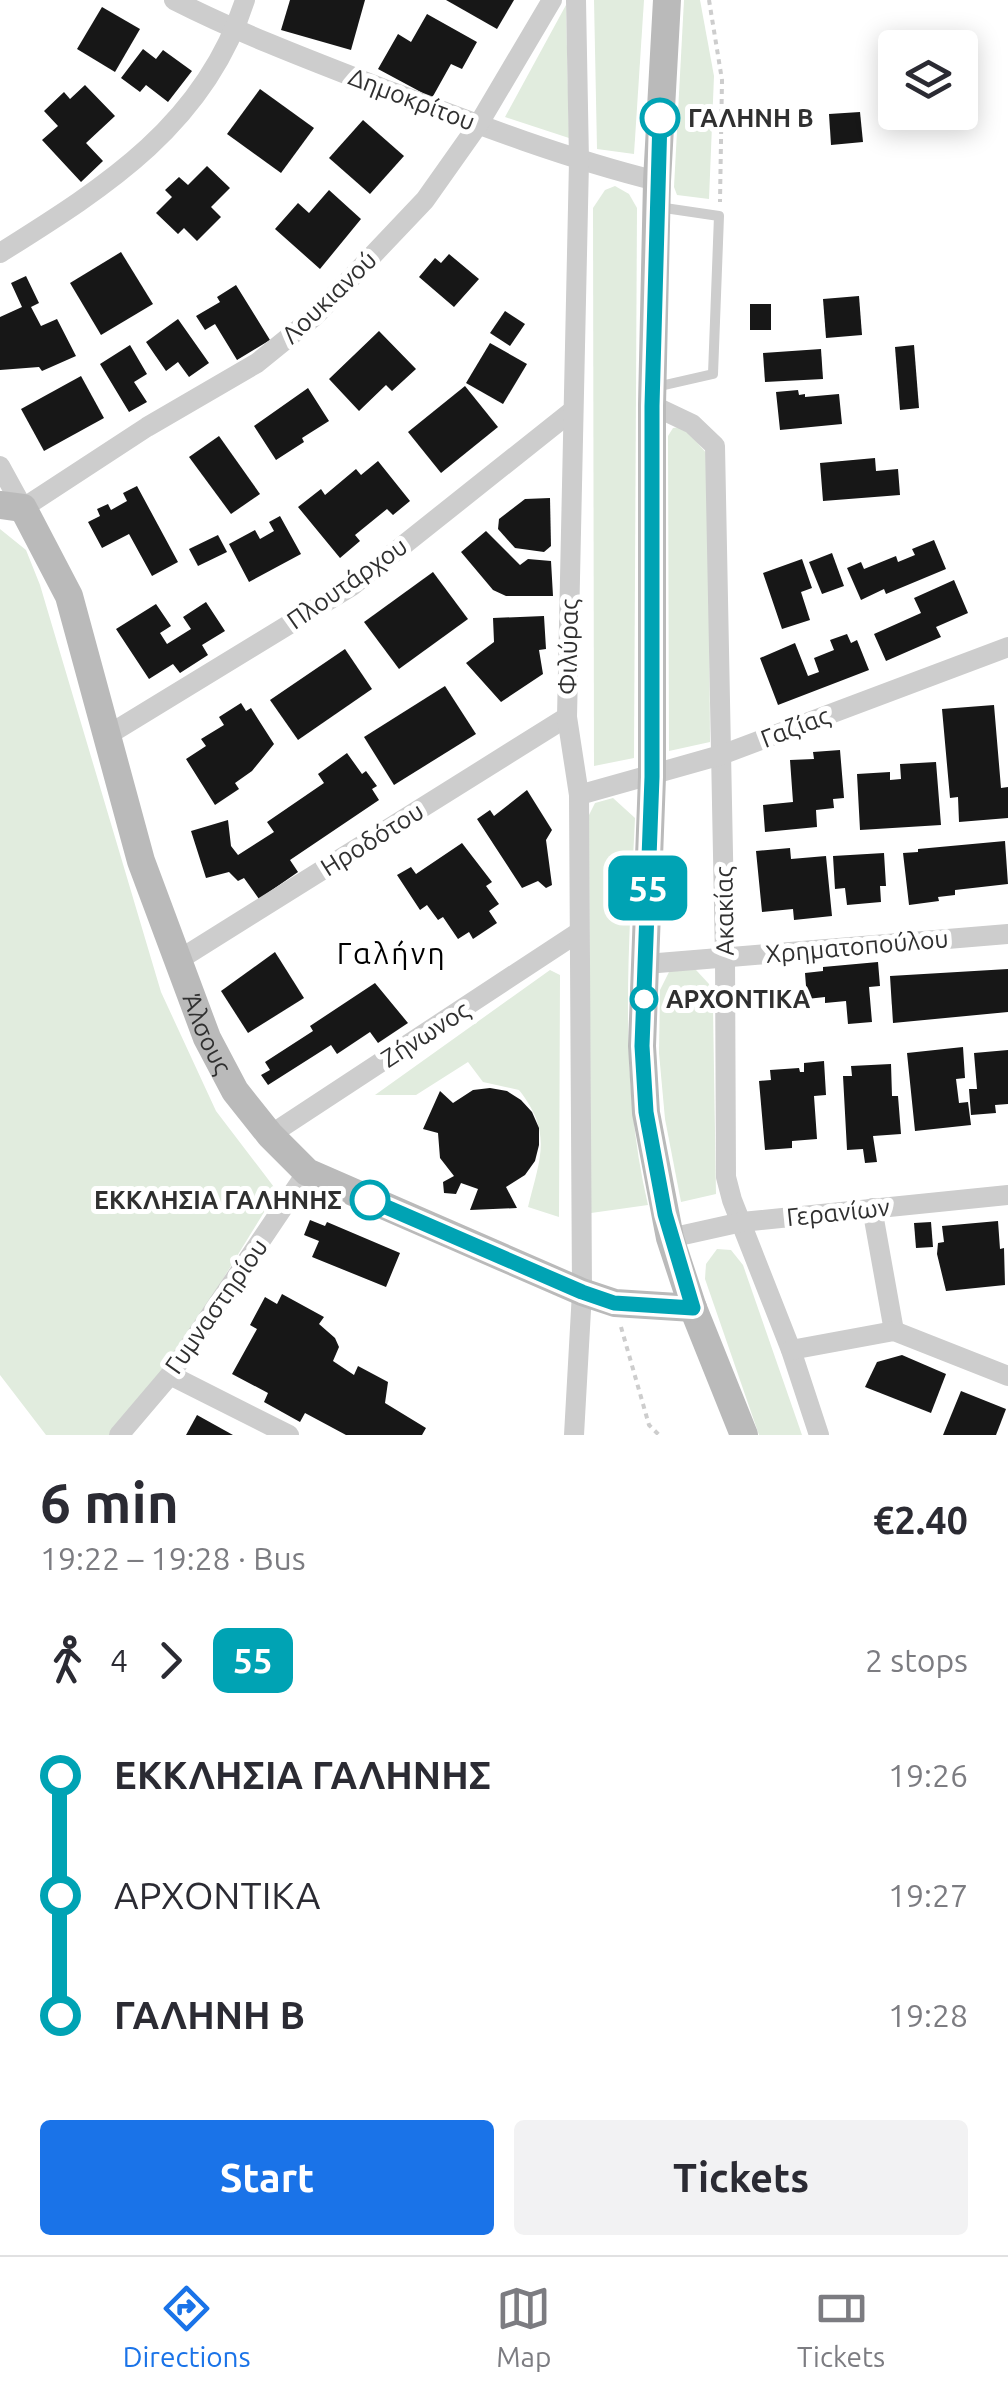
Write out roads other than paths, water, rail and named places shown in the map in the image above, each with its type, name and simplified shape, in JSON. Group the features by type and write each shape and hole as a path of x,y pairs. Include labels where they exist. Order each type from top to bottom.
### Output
{"main road":[{"path":"667,0 652,396 652,777 642,1046 646,1112 670,1238 693,1308 744,1435"},
{"name":"Άλσους","path":"11,506 69,596 141,862 207,1038 235,1092 270,1134 308,1172 582,1292 614,1303 693,1308"}],"street":[{"name":"Δημοκρίτου","path":"174,0 235,30 657,194"},
{"path":"0,252 98,191 161,138 202,85 235,30 245,0"},
{"name":"Λουκιανού","path":"11,506 257,363 315,316 424,200 478,125 552,0"},
{"name":"Φιλύρας","path":"574,1435 582,1292 579,795 567,717 579,161 576,0"},
{"name":"Ακακίας","path":"652,396 715,446 726,1177 820,1435"},
{"name":"Πλουτάρχου","path":"108,735 352,586 572,411"},
{"path":"0,466 11,506"},
{"name":"Γαζίας","path":"579,795 721,755 1008,647"},
{"name":"Ηροδότου","path":"177,961 567,717"},
{"name":"Ζήνωνος","path":"270,1134 579,932"},
{"name":"Χρηματοπούλου","path":"646,964 1008,934"},
{"name":"Γυμναστηρίου","path":"119,1435 170,1375 308,1172"},
{"name":"Γερανίων","path":"670,1238 742,1222 1008,1195"},
{"path":"872,1208 894,1331"},
{"path":"791,1350 894,1331 1008,1376"},
{"path":"170,1375 289,1435"}],"lane":[{"path":"652,396 713,374 719,216 657,194"}],"place":[{"name":"ΓΑΛΗΝΗ Β","path":"660,118"},
{"name":"ΑΡΧΟΝΤΙΚΑ","path":"644,999"},
{"name":"ΕΚΚΛΗΣΙΑ ΓΑΛΗΝΗΣ","path":"370,1200"}],"district":[{"name":"Γαλήνη","path":"392,954"}]}
